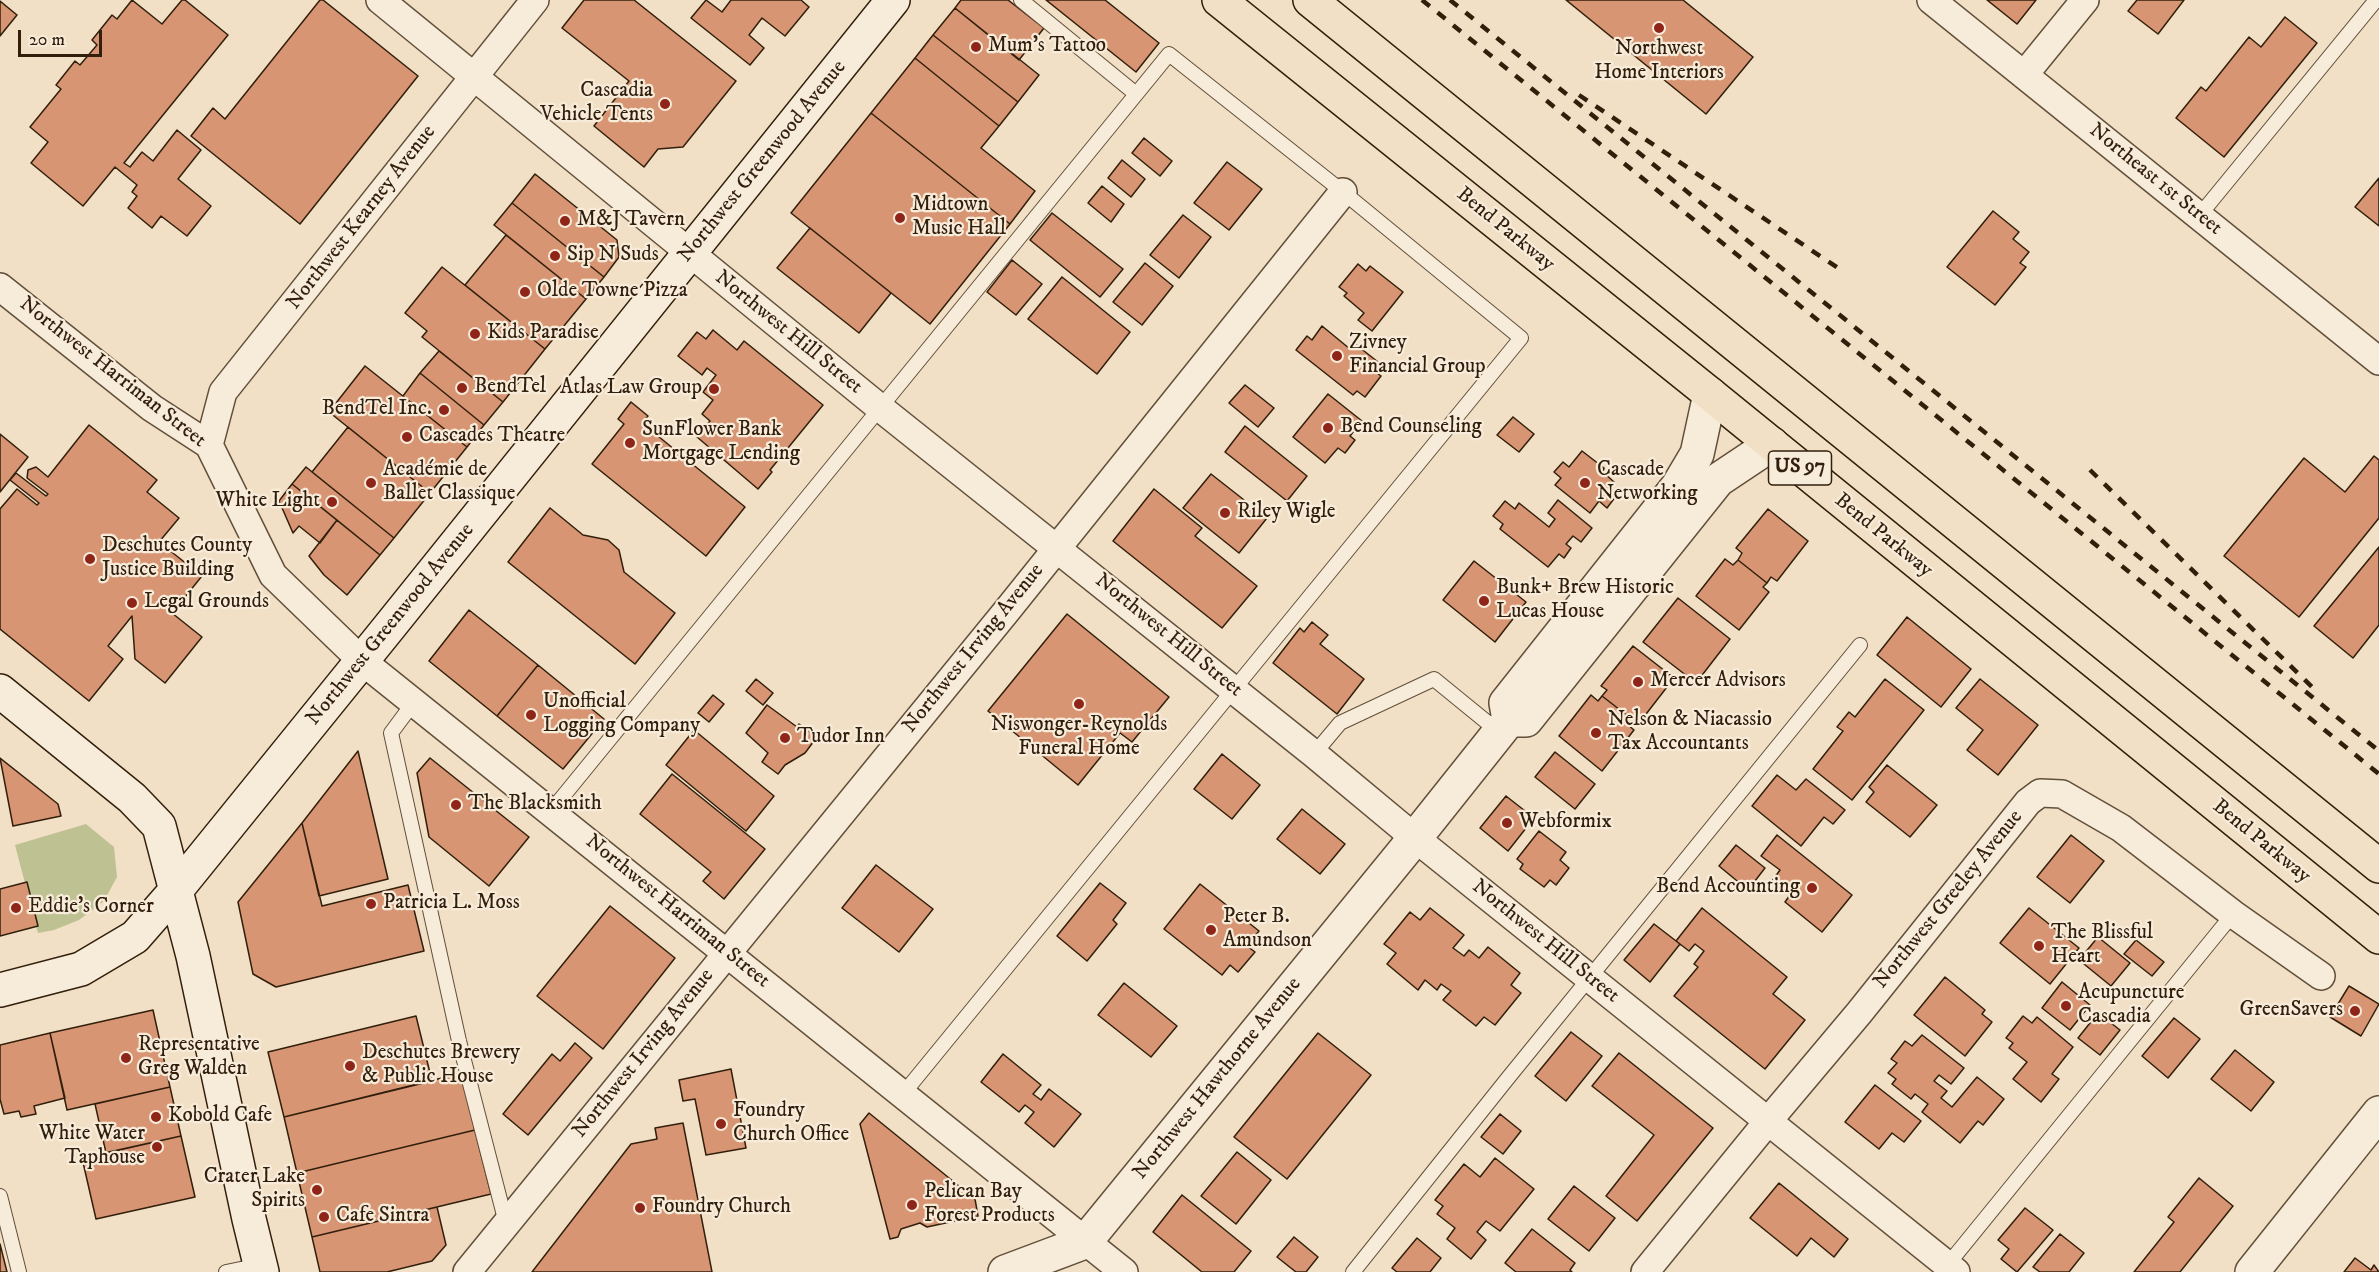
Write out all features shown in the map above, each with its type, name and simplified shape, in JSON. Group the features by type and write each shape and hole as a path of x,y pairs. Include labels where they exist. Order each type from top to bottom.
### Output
{"highway":[{"name":"Bend Parkway","path":"1219,0 1772,444 2379,937"},
{"name":"US 97","path":"1310,0 2379,866"}],"main road":[{"name":"Northwest Greenwood Avenue","path":"0,990 81,969 135,937 177,889 362,661 893,0"},
{"name":"Northwest Hawthorne Avenue","path":"1085,1242 1504,726 1506,703 1678,486 1697,454 1710,394"},
{"name":"Northwest Hawthorne Avenue","path":"1504,726 1526,720 1718,480 1772,444"},
{"path":"0,691 132,798 159,825 177,889 261,1268"},
{"path":"2252,1272 2379,1113"},
{"path":"1005,1272 1085,1242"}],"street":[{"name":"Northwest Hill Street","path":"380,0 879,408 1234,689 1415,838 1768,1120 1949,1270"},
{"name":"Northwest Kearney Avenue","path":"209,445 223,392 534,0"},
{"name":"Northeast 1st Street","path":"1931,0 2378,359"},
{"path":"2024,75 2085,0"},
{"name":"Northwest Irving Avenue","path":"467,1272 1057,548 1343,192"},
{"name":"Northwest Harriman Street","path":"0,287 152,408 209,445 273,575 362,661 1124,1272"},
{"name":"Northwest Greeley Avenue","path":"1645,1272 1768,1120 1859,1013 2028,802 2040,793 2062,794 2121,828 2234,914 2322,976"}],"lane":[{"path":"1021,0 1136,94"},
{"path":"2199,216 2376,0"},
{"path":"551,811 1168,54 1343,192 1521,338 903,1094"},
{"path":"1362,1269 1589,978 1860,645"},
{"path":"1314,754 1340,723 1434,679 1504,726"},
{"path":"414,702 391,733 459,1041 506,1223"},
{"path":"1949,1270 2234,914"},
{"path":"0,1196 19,1272"},
{"path":"226,1272 261,1268"}],"green space":[{"path":"86,824 114,847 117,877 104,901 79,920 54,930 38,933 15,845"}],"building":[{"path":"132,0 162,24 182,0 185,0 228,35 124,163 130,167 142,152 153,161 177,130 201,150 178,179 211,206 187,236 161,216 152,228 128,208 137,196 132,192 137,185 115,167 83,206 31,163 48,142 30,127 61,89 56,85 75,61 80,65 97,45 92,40 112,15 117,19"},
{"path":"320,0 323,0 418,76 300,224 191,136 213,108 225,119"},
{"name":"Cascadia Vehicle Tents","path":"584,0 634,0 736,81 683,147 658,149 644,167 594,126 629,81 562,28"},
{"path":"706,0 722,12 731,0 801,0 809,7 785,36 762,18 749,35 764,48 750,65 691,18"},
{"path":"961,0 1008,0 1044,28 1019,60 955,8"},
{"path":"1046,0 1105,0 1159,43 1136,72"},
{"name":"Northwest Home Interiors","path":"1566,0 1683,0 1753,57 1706,114"},
{"path":"1987,0 2036,0 2017,24"},
{"path":"2137,0 2184,0 2158,34 2128,11"},
{"path":"0,1 17,15 0,36"},
{"name":"Mum's Tattoo","path":"955,8 1039,75 1018,102 933,35"},
{"path":"2285,17 2317,43 2224,157 2176,118 2201,87 2206,91 2249,37 2261,47"},
{"path":"933,35 1018,102 999,126 915,58"},
{"path":"915,58 999,126 981,148 1035,191 1010,224 871,113"},
{"name":"Midtown Music Hall","path":"871,113 1010,224 930,324 791,213"},
{"path":"1144,138 1172,161 1160,176 1132,153"},
{"path":"1122,160 1145,179 1131,197 1108,178"},
{"path":"1227,162 1262,189 1229,230 1194,203"},
{"name":"M&J Tavern","path":"535,174 617,240 619,257 604,277 512,203"},
{"path":"2379,178 2379,226 2355,207"},
{"path":"1102,186 1124,204 1111,222 1088,203"},
{"name":"Sip N Suds","path":"512,203 604,277 586,299 494,225"},
{"path":"1993,211 2019,232 2013,239 2029,252 2020,263 2026,267 1995,305 1947,267"},
{"path":"1052,213 1123,269 1100,297 1030,240"},
{"path":"1183,215 1211,237 1179,278 1150,255"},
{"path":"810,228 891,293 859,333 777,268"},
{"name":"Olde Towne Pizza","path":"506,235 586,299 545,349 465,285"},
{"path":"1012,260 1042,284 1016,315 987,292"},
{"path":"1145,263 1173,286 1142,325 1113,302"},
{"path":"1358,264 1366,271 1370,266 1403,292 1372,331 1358,320 1364,313 1344,296 1347,293 1339,287"},
{"name":"Kids Paradise","path":"442,267 545,349 503,402 422,337 427,331 405,313"},
{"path":"1062,277 1130,332 1097,374 1028,319"},
{"name":"Zivney Financial Group","path":"1322,326 1350,349 1354,343 1378,362 1372,369 1381,376 1365,397 1357,391 1353,395 1296,350 1307,336 1312,340"},
{"path":"713,330 737,350 744,341 823,405 770,470 772,472 758,489 697,437 710,421 702,414 713,400 703,392 716,375 707,368 702,375 678,356 697,332 706,339"},
{"name":"BendTel","path":"439,351 503,402 484,425 420,373"},
{"name":"Cascades Theatre","path":"365,366 467,447 430,493 329,412"},
{"name":"BendTel Inc.","path":"420,373 484,425 467,447 403,396"},
{"path":"1245,385 1274,408 1258,427 1229,403"},
{"name":"Bend Counseling","path":"1328,394 1362,421 1350,436 1355,440 1345,453 1338,448 1325,463 1293,437"},
{"path":"631,402 648,416 642,423 745,507 706,556 592,464 624,424 618,419"},
{"path":"1513,417 1534,434 1519,452 1497,435"},
{"name":"Deschutes County Justice Building","path":"89,425 157,480 147,492 179,518 159,542 202,576 172,613 202,637 165,683 135,659 132,616 108,646 123,659 89,701 0,629 0,509 17,489 37,505 39,503 10,480 16,473 46,496 48,494 27,478 28,470 36,467 48,477"},
{"path":"1245,426 1307,476 1287,501 1225,452"},
{"name":"Académie de Ballet Classique","path":"348,427 430,493 394,538 312,472"},
{"path":"0,434 28,457 0,492"},
{"name":"Cascade Networking","path":"1582,451 1604,468 1603,472 1614,482 1608,489 1616,496 1607,508 1599,501 1590,513 1555,485 1561,478 1554,472 1563,462 1569,467"},
{"path":"2374,456 2379,460 2379,518 2299,617 2224,556 2304,458 2345,492"},
{"name":"White Light","path":"306,467 394,538 380,555 292,484"},
{"name":"Riley Wigle","path":"1211,474 1267,518 1239,553 1183,508"},
{"path":"292,484 337,520 320,543 299,526 293,533 279,501"},
{"path":"1154,489 1202,528 1195,536 1257,586 1222,628 1113,541"},
{"path":"1558,500 1592,528 1581,542 1573,536 1566,544 1571,548 1564,558 1559,554 1548,567 1500,529 1503,524 1493,516 1505,501 1515,509 1519,503 1549,527 1555,519 1548,513"},
{"path":"550,508 583,535 608,540 619,550 624,572 675,613 635,664 508,562"},
{"path":"1768,509 1808,541 1777,581 1771,577 1767,583 1738,560 1742,553 1736,548"},
{"path":"337,520 380,555 347,595 324,575 309,556"},
{"path":"2379,547 2379,625 2353,658 2314,626"},
{"path":"1725,559 1733,565 1738,560 1767,583 1763,587 1769,592 1739,630 1696,596"},
{"name":"Bunk+ Brew Historic Lucas House","path":"1474,561 1526,602 1495,642 1443,600"},
{"path":"1678,598 1730,639 1696,683 1643,642"},
{"path":"469,610 538,665 497,716 429,661"},
{"name":"Niswonger-Reynolds Funeral Home","path":"1067,614 1169,697 1132,742 1120,733 1078,785 988,711"},
{"path":"1907,617 1971,669 1941,707 1877,655"},
{"path":"1312,622 1328,635 1320,644 1364,679 1337,714 1273,663 1300,628 1304,632"},
{"name":"Mercer Advisors","path":"1633,646 1674,678 1643,718 1637,714 1633,720 1602,696 1607,690 1601,686"},
{"path":"538,665 604,719 563,769 497,716"},
{"path":"756,679 773,693 763,705 746,691"},
{"path":"1885,679 1924,710 1852,800 1813,769 1843,731 1837,727 1849,712 1855,717"},
{"path":"1980,679 2038,725 1998,775 1967,750 1983,730 1956,708"},
{"path":"713,695 724,704 709,722 698,713"},
{"name":"Nelson & Niacassio Tax Accountants","path":"1591,695 1598,701 1602,696 1633,720 1628,725 1634,730 1602,771 1559,736"},
{"name":"Tudor Inn","path":"767,705 797,727 799,724 817,737 805,753 785,765 778,774 762,762 768,753 746,733"},
{"path":"694,730 774,796 746,831 666,765"},
{"path":"358,751 388,879 319,896 302,823"},
{"path":"1555,752 1595,784 1575,809 1535,777"},
{"path":"1222,754 1260,785 1232,819 1194,789"},
{"path":"0,758 58,804 61,816 13,826"},
{"name":"The Blacksmith","path":"430,758 529,837 489,886 429,837 417,773"},
{"path":"1887,765 1937,805 1910,837 1866,802 1874,792 1869,787"},
{"path":"672,774 765,849 724,899 703,881 711,872 640,814"},
{"path":"1777,775 1796,790 1806,779 1845,810 1833,824 1824,817 1801,846 1752,806"},
{"name":"Webformix","path":"1506,796 1534,818 1508,851 1480,828"},
{"path":"1302,809 1345,844 1320,874 1277,839"},
{"name":"Patricia L. Moss","path":"302,823 322,906 408,885 424,951 276,987 253,974 238,902"},
{"path":"1539,831 1566,852 1560,860 1569,868 1556,885 1550,880 1544,887 1520,869 1523,864 1517,859"},
{"name":"Bend Accounting","path":"1777,835 1852,895 1822,932 1785,902 1790,895 1772,881 1780,870 1761,856"},
{"path":"2071,835 2104,861 2070,903 2037,877"},
{"path":"1736,845 1765,868 1748,890 1719,866"},
{"path":"876,865 933,909 899,952 842,908"},
{"name":"Eddie's Corner","path":"27,882 38,926 0,936 0,889"},
{"path":"1100,883 1126,903 1113,920 1117,924 1087,961 1057,936"},
{"name":"Peter B. Amundson","path":"1200,884 1259,931 1247,946 1255,952 1238,972 1230,965 1222,975 1164,929"},
{"path":"610,906 675,958 603,1049 537,996"},
{"path":"1430,908 1464,935 1453,948 1464,956 1469,950 1479,958 1488,947 1520,973 1511,985 1521,993 1495,1025 1484,1017 1476,1026 1443,1000 1451,991 1441,984 1437,990 1425,980 1418,990 1387,964 1396,953 1384,944 1410,912 1420,920"},
{"path":"1702,908 1787,977 1773,994 1805,1020 1765,1069 1674,996 1698,967 1694,964 1704,951 1695,944 1689,951 1676,941"},
{"name":"The Blissful Heart","path":"2029,908 2079,948 2050,984 2000,943"},
{"path":"1654,924 1680,944 1650,982 1624,960"},
{"path":"2098,937 2130,963 2111,986 2079,960"},
{"path":"2136,940 2164,962 2152,976 2124,954"},
{"path":"1945,977 1985,1010 1982,1014 1992,1022 1965,1056 1914,1015"},
{"name":"Acupuncture Cascadia","path":"2062,982 2090,1005 2070,1030 2042,1008"},
{"path":"1124,983 1177,1026 1151,1057 1098,1015"},
{"name":"GreenSavers","path":"2349,986 2379,1004 2361,1036 2330,1017"},
{"path":"153,1010 170,1087 67,1110 50,1033"},
{"path":"2098,1013 2120,1030 2100,1055 2078,1038"},
{"name":"Deschutes Brewery & Public House","path":"416,1016 432,1081 284,1117 268,1052"},
{"path":"2023,1016 2032,1023 2037,1017 2073,1047 2052,1074 2059,1079 2041,1102 2013,1079 2027,1062 2009,1048 2013,1043 2006,1038"},
{"path":"2174,1018 2200,1039 2168,1078 2142,1056"},
{"path":"1571,1032 1602,1056 1566,1101 1535,1076"},
{"path":"50,1033 65,1098 34,1106 36,1114 21,1117 19,1111 4,1114 0,1099 0,1045"},
{"path":"1318,1033 1371,1075 1287,1179 1234,1137"},
{"path":"1922,1035 1964,1068 1951,1084 1939,1075 1934,1081 1947,1091 1941,1098 1952,1107 1977,1077 2004,1099 1983,1125 1978,1121 1960,1143 1922,1112 1928,1104 1915,1094 1911,1099 1892,1084 1896,1079 1888,1073 1897,1063 1891,1059 1905,1041 1912,1046"},
{"path":"575,1043 592,1058 528,1135 503,1114 552,1054 560,1061"},
{"path":"2235,1050 2274,1082 2251,1111 2211,1079"},
{"path":"1619,1053 1713,1128 1637,1221 1606,1196 1654,1135 1592,1086"},
{"path":"1003,1054 1041,1085 1033,1094 1041,1100 1049,1089 1081,1114 1054,1147 1025,1123 1034,1112 1025,1105 1019,1112 981,1082"},
{"name":"Foundry Church Office","path":"731,1069 746,1148 706,1155 695,1099 683,1101 679,1080"},
{"path":"462,1073 475,1130 297,1173 284,1117"},
{"path":"1875,1085 1921,1121 1904,1142 1892,1133 1879,1149 1845,1122"},
{"path":"170,1087 181,1136 106,1153 95,1104"},
{"path":"869,1113 975,1199 978,1216 927,1227 920,1223 901,1229 898,1237 890,1239 860,1124"},
{"path":"1500,1114 1521,1131 1503,1154 1481,1137"},
{"name":"Foundry Church","path":"683,1123 712,1272 532,1272 631,1144 657,1139 655,1128"},
{"path":"475,1130 491,1194 312,1237 297,1173"},
{"path":"181,1136 195,1197 96,1219 82,1158"},
{"path":"1237,1152 1271,1180 1236,1224 1201,1196"},
{"path":"1495,1158 1534,1189 1500,1231 1486,1221 1477,1232 1486,1240 1471,1259 1447,1239 1455,1228 1437,1214 1443,1206 1435,1200 1464,1164 1480,1177"},
{"path":"2199,1178 2233,1206 2180,1272 2134,1272 2174,1222 2168,1217"},
{"path":"1779,1183 1848,1239 1834,1257 1811,1238 1797,1256 1750,1218"},
{"path":"1574,1186 1615,1218 1589,1251 1548,1219"},
{"path":"1182,1195 1251,1251 1234,1272 1202,1272 1153,1232"},
{"path":"437,1207 446,1245 432,1261 387,1272 320,1272 312,1237"},
{"path":"2025,1208 2053,1230 2017,1272 2001,1259 2009,1249 1998,1240"},
{"path":"1532,1229 1575,1263 1570,1270 1572,1272 1516,1272 1505,1263"},
{"path":"2060,1234 2084,1253 2069,1272 2040,1272 2033,1267"},
{"path":"1294,1237 1318,1257 1306,1272 1296,1272 1277,1257"},
{"path":"1417,1238 1441,1258 1430,1272 1397,1272 1392,1268"},
{"path":"0,1244 7,1272 0,1272"},
{"path":"2355,1258 2371,1270 2374,1265 2379,1272 2344,1272"}],"railway":[{"path":"1422,0 2379,774"},
{"path":"1450,0 2379,751"},
{"path":"1579,95 1844,272"},
{"path":"2090,470 2312,687"}],"place":[{"name":"Northwest Home Interiors","path":"1659,28"},
{"name":"Mum's Tattoo","path":"976,47"},
{"name":"Cascadia Vehicle Tents","path":"665,104"},
{"name":"Midtown Music Hall","path":"900,218"},
{"name":"M&J Tavern","path":"565,221"},
{"name":"Sip N Suds","path":"555,256"},
{"name":"Olde Towne Pizza","path":"525,292"},
{"name":"Kids Paradise","path":"475,334"},
{"name":"Zivney Financial Group","path":"1337,356"},
{"name":"BendTel","path":"462,388"},
{"name":"Atlas Law Group","path":"714,389"},
{"name":"BendTel Inc.","path":"444,410"},
{"name":"Bend Counseling","path":"1328,428"},
{"name":"Cascades Theatre","path":"407,437"},
{"name":"SunFlower Bank Mortgage Lending","path":"630,443"},
{"name":"Académie de Ballet Classique","path":"371,483"},
{"name":"Cascade Networking","path":"1585,483"},
{"name":"White Light","path":"332,502"},
{"name":"Riley Wigle","path":"1225,513"},
{"name":"Deschutes County Justice Building","path":"90,559"},
{"name":"Bunk+ Brew Historic Lucas House","path":"1484,601"},
{"name":"Legal Grounds","path":"132,603"},
{"name":"Mercer Advisors","path":"1638,682"},
{"name":"Niswonger-Reynolds Funeral Home","path":"1079,704"},
{"name":"Unofficial Logging Company","path":"531,715"},
{"name":"Nelson & Niacassio Tax Accountants","path":"1596,733"},
{"name":"Tudor Inn","path":"785,738"},
{"name":"The Blacksmith","path":"456,805"},
{"name":"Webformix","path":"1507,823"},
{"name":"Bend Accounting","path":"1812,888"},
{"name":"Patricia L. Moss","path":"371,904"},
{"name":"Eddie's Corner","path":"16,908"},
{"name":"Peter B. Amundson","path":"1211,930"},
{"name":"The Blissful Heart","path":"2039,946"},
{"name":"Acupuncture Cascadia","path":"2066,1006"},
{"name":"GreenSavers","path":"2355,1011"},
{"name":"Representative Greg Walden","path":"126,1058"},
{"name":"Deschutes Brewery & Public House","path":"350,1066"},
{"name":"Kobold Cafe","path":"156,1117"},
{"name":"Foundry Church Office","path":"721,1124"},
{"name":"White Water Taphouse","path":"157,1147"},
{"name":"Crater Lake Spirits","path":"317,1190"},
{"name":"Pelican Bay Forest Products","path":"912,1205"},
{"name":"Foundry Church","path":"640,1208"},
{"name":"Cafe Sintra","path":"324,1217"}]}
